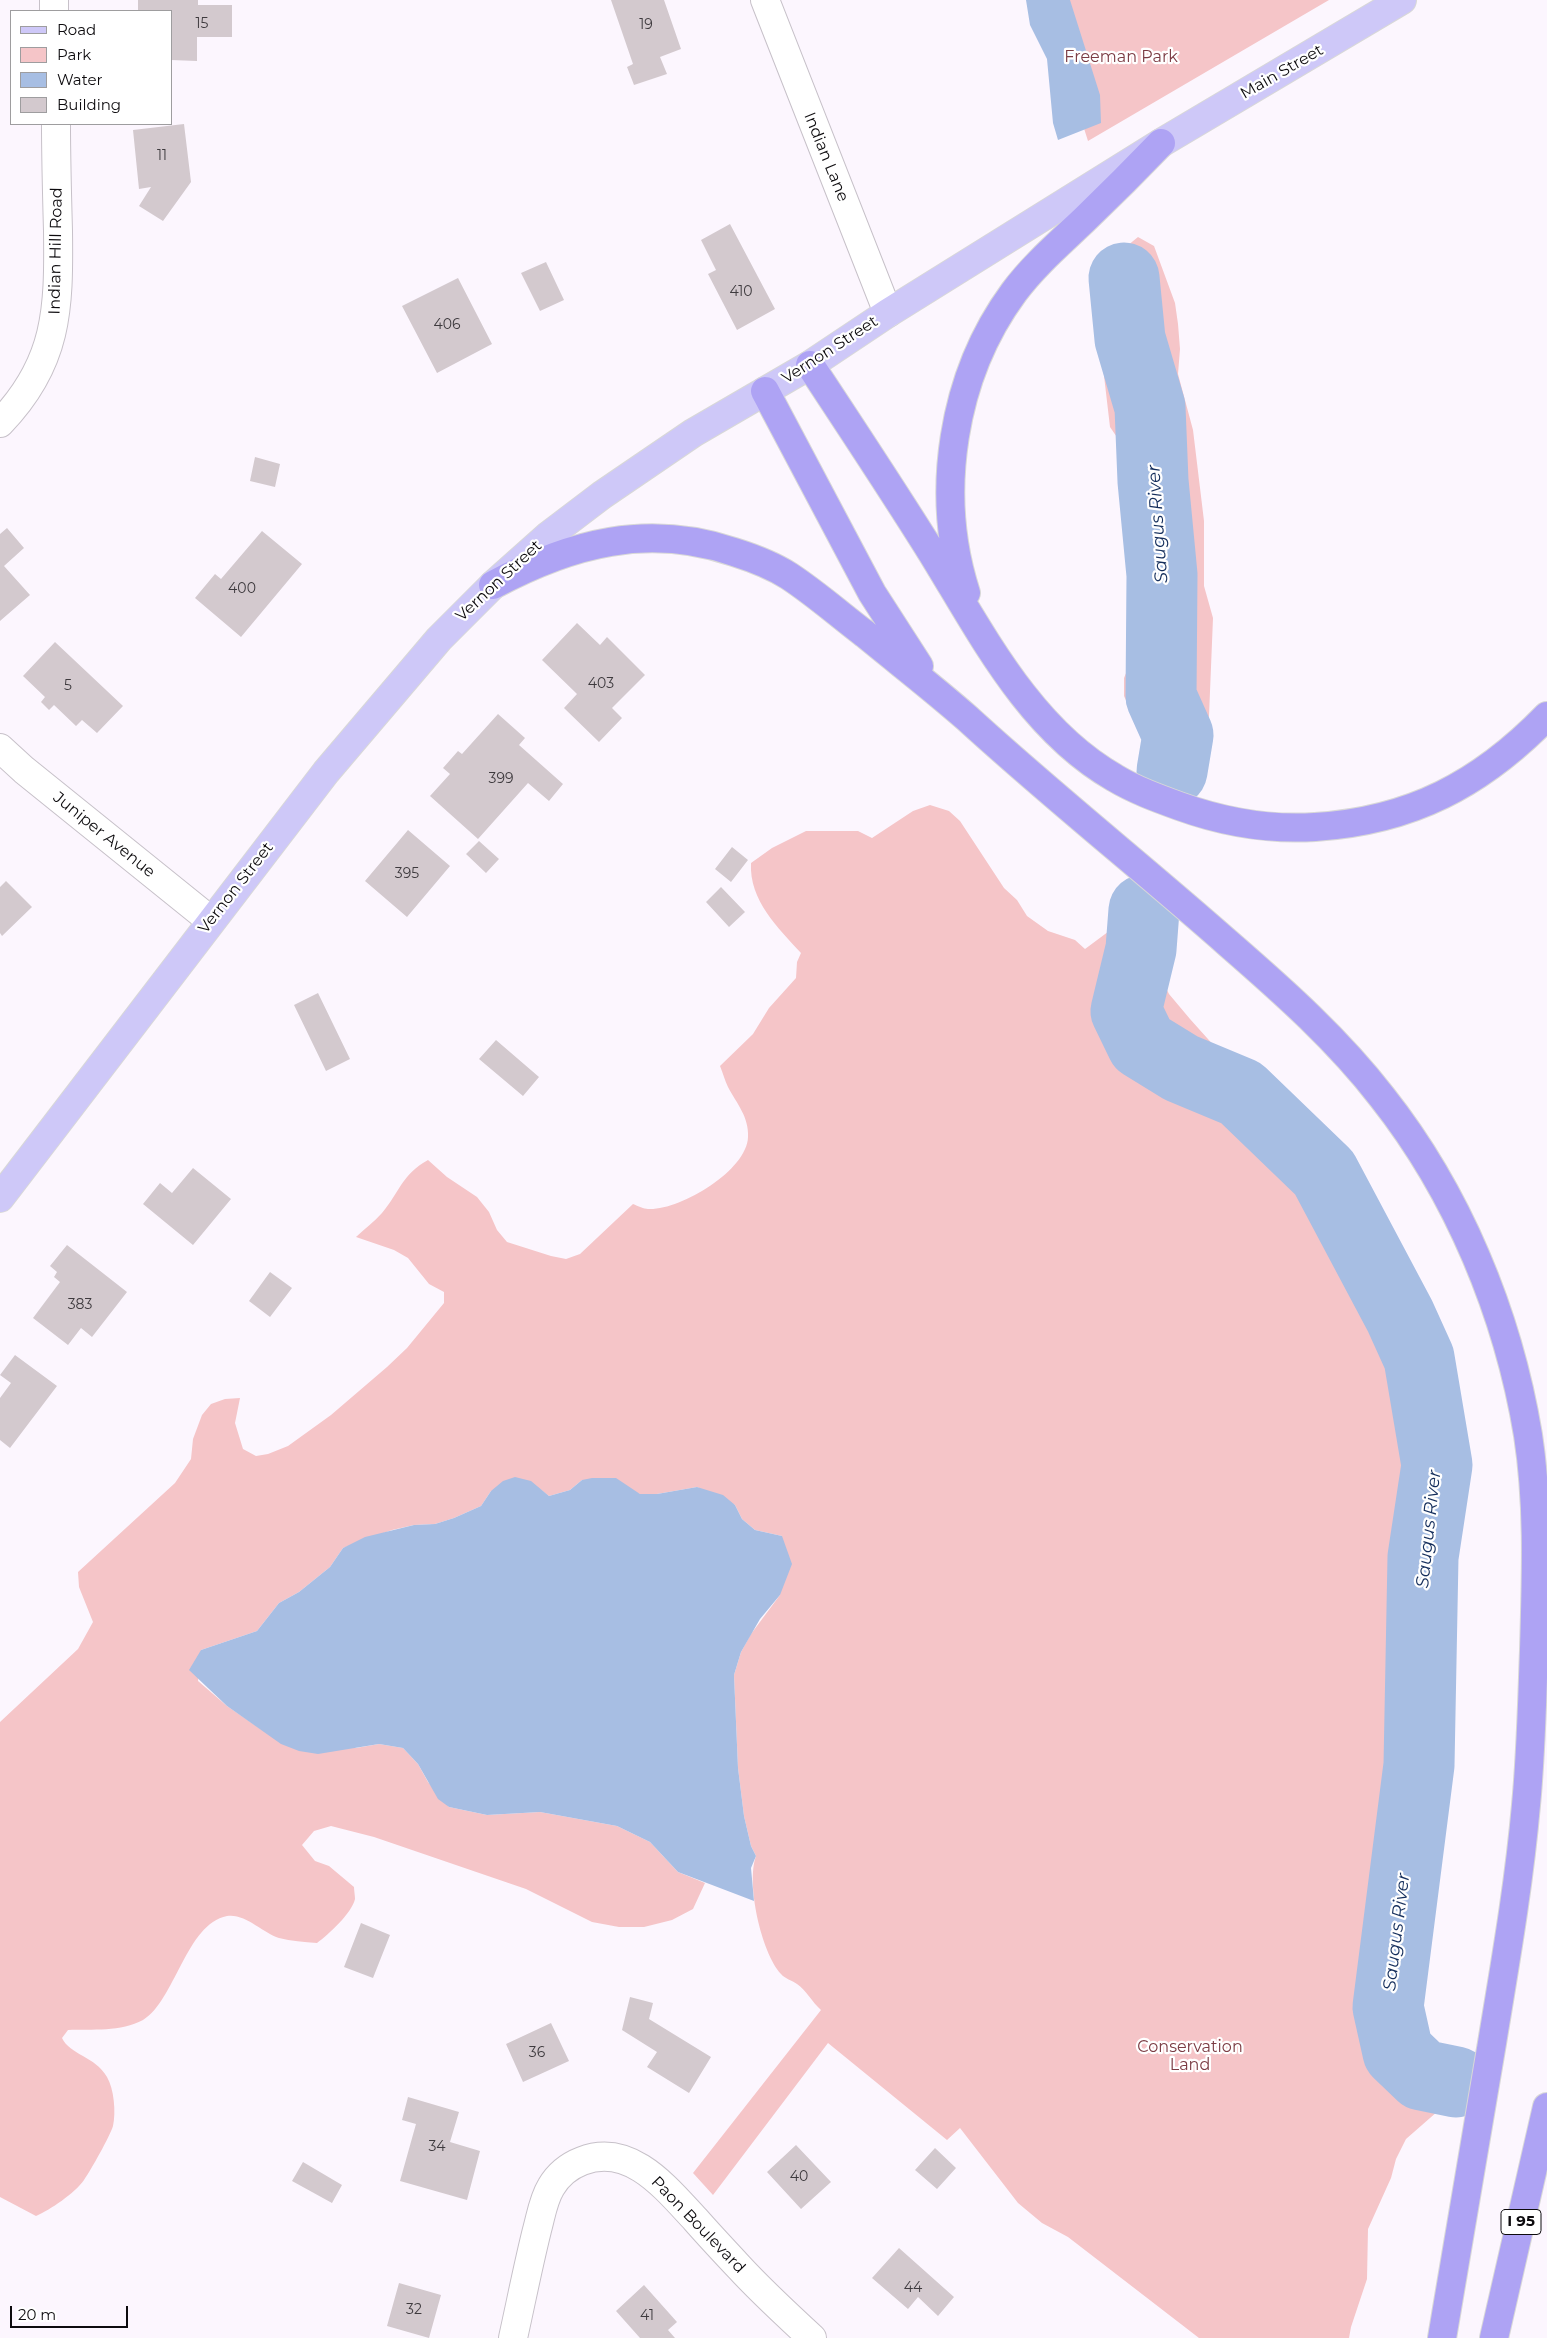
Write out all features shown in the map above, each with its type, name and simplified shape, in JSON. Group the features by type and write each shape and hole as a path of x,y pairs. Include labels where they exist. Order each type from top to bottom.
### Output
{"highway":[{"path":"978,627 965,590 955,549 951,497 952,460 958,415 971,373 994,324 1014,293 1038,263 1160,143"},
{"path":"810,365 906,511 1018,688 1049,726 1078,753 1114,778 1141,791 1195,812 1229,822 1299,828 1351,824 1380,818 1441,795 1477,776 1523,741 1547,716"},
{"path":"765,391 872,593 915,660 950,703"},
{"path":"493,585 547,559 605,542 644,538 696,540 753,558 784,573 816,595 950,703 1273,983 1349,1056 1411,1136 1437,1180 1464,1231 1483,1275 1504,1334 1519,1388 1528,1439 1534,1496 1536,1556 1531,1735 1526,1809 1517,1888 1442,2338"},
{"name":"I 95","path":"1494,2338 1547,2106"}],"main road":[{"name":"Main Street","path":"1160,143 1402,0"},
{"name":"Vernon Street","path":"0,1198 210,920 326,772 439,639 493,585 548,536 602,495 693,433 810,365 888,313 1160,143"}],"street":[{"name":"Indian Lane","path":"764,0 888,313"},
{"name":"Indian Hill Road","path":"0,423 13,409 34,377 47,349 54,327 58,281 56,125"},
{"name":"Juniper Avenue","path":"0,748 24,770 210,920"},
{"name":"Paon Boulevard","path":"513,2338 527,2268 545,2199 550,2188 558,2177 572,2166 589,2158 603,2155 617,2157 633,2163 651,2175 673,2195 741,2270 812,2338"}],"green space":[{"name":"Freeman Park","path":"1029,0 1329,0 1088,141 1062,59"},
{"path":"1138,237 1154,246 1175,303 1180,349 1178,374 1193,430 1204,521 1204,586 1213,618 1209,716 1203,734 1186,747 1173,752 1157,749 1143,738 1124,696 1124,678 1134,654 1140,629 1136,545 1131,515 1136,475 1127,452 1110,427 1099,333 1106,309 1116,255"},
{"name":"Conservation Land","path":"930,805 949,811 960,821 1004,888 1017,900 1027,916 1048,931 1075,940 1085,949 1124,920 1131,947 1156,968 1169,994 1216,1048 1265,1094 1321,1165 1337,1190 1361,1248 1408,1309 1423,1377 1444,1429 1447,1466 1437,1599 1437,1678 1418,1925 1413,1960 1406,1980 1411,2001 1423,2028 1434,2043 1449,2052 1438,2111 1406,2139 1368,2229 1367,2279 1349,2338 1199,2338 1068,2237 1042,2223 1018,2203 960,2128 947,2140 828,2043 713,2195 693,2173 821,2010 800,1987 781,1974 767,1950 757,1917 754,1899 753,1868 756,1856 751,1846 744,1816 738,1768 734,1675 741,1652 751,1634 780,1595 782,1536 755,1530 742,1519 735,1505 697,1487 657,1494 640,1494 582,1480 570,1490 549,1496 540,1489 491,1491 481,1506 454,1518 435,1524 414,1525 392,1530 343,1548 330,1567 299,1592 279,1603 257,1631 201,1650 198,1681 227,1706 262,1730 356,1748 379,1744 403,1748 418,1764 428,1782 449,1807 487,1815 540,1812 617,1826 650,1842 678,1872 705,1883 693,1909 672,1920 644,1927 619,1927 592,1922 526,1889 374,1837 331,1826 314,1831 302,1845 315,1861 329,1866 354,1887 355,1899 345,1917 317,1943 279,1938 240,1917 227,1916 213,1922 201,1933 191,1947 164,1997 143,2020 116,2028 68,2030 62,2038 66,2044 96,2064 107,2077 113,2094 114,2120 111,2131 84,2180 69,2196 48,2210 36,2216 0,2197 0,1722 78,1649 93,1622 79,1587 78,1572 175,1483 191,1459 193,1439 202,1415 211,1404 225,1399 240,1398 235,1423 243,1449 256,1456 268,1454 288,1446 331,1415 407,1348 444,1303 444,1292 429,1284 408,1258 394,1250 356,1237 382,1213 412,1171 419,1165 428,1160 447,1177 477,1197 489,1212 497,1230 507,1242 566,1259 580,1254 633,1204 648,1209 661,1208 677,1203 693,1196 724,1175 745,1150 748,1130 747,1123 728,1087 720,1066 753,1034 769,1008 796,978 797,962 801,953 783,934 760,901 755,889 751,863 772,848 806,831 858,831 872,838 913,811"}],"water":[{"path":"1026,0 1070,0 1100,95 1101,123 1058,140 1053,123 1047,59 1030,25"},
{"path":"515,1477 531,1481 549,1496 570,1490 582,1480 592,1478 616,1478 640,1494 657,1494 697,1487 723,1495 735,1505 742,1519 755,1530 782,1536 792,1564 780,1595 760,1619 741,1652 734,1675 738,1768 744,1816 751,1846 756,1856 751,1868 754,1901 678,1872 650,1842 617,1826 540,1812 487,1815 449,1807 438,1799 418,1764 403,1748 379,1744 318,1754 299,1751 281,1744 227,1706 189,1670 201,1650 257,1631 279,1603 299,1592 330,1567 343,1548 365,1537 414,1525 435,1524 454,1518 481,1506 491,1491 503,1481"}],"building":[{"path":"138,0 198,0 198,5 232,5 232,37 197,37 197,61 172,60 172,10 138,10"},
{"path":"611,0 664,0 681,49 660,57 667,74 634,85 627,67 633,64"},
{"path":"184,124 191,182 163,221 139,206 151,187 139,189 133,130"},
{"path":"730,224 775,309 737,330 708,274 716,270 701,240"},
{"path":"546,262 564,300 540,311 521,273"},
{"path":"458,278 492,344 437,373 402,306"},
{"path":"255,457 280,464 275,487 250,481"},
{"path":"7,528 24,548 4,566 30,595 0,621 0,534"},
{"path":"262,531 302,564 241,637 195,598 215,574 221,579"},
{"path":"577,623 600,645 607,637 645,675 612,708 622,718 599,742 564,708 577,694 542,660"},
{"path":"55,642 123,706 97,733 82,720 76,726 54,705 49,710 41,702 45,697 23,676"},
{"path":"498,714 525,738 519,745 563,784 549,801 528,783 478,839 430,796 450,774 443,768 458,751 462,754"},
{"path":"408,830 450,866 407,917 365,881"},
{"path":"479,841 499,859 486,873 466,854"},
{"path":"732,847 748,860 731,882 715,869"},
{"path":"6,881 32,907 2,936 0,933 0,887"},
{"path":"721,887 745,912 729,927 706,902"},
{"path":"318,993 350,1059 326,1071 294,1005"},
{"path":"496,1040 539,1077 523,1096 479,1059"},
{"path":"193,1168 231,1199 193,1245 143,1204 160,1183 172,1193"},
{"path":"67,1245 127,1292 92,1337 81,1328 68,1345 33,1318 60,1282 54,1277 57,1272 50,1266"},
{"path":"270,1272 292,1288 270,1317 249,1301"},
{"path":"15,1355 57,1386 10,1448 0,1440 0,1398 11,1383 0,1375"},
{"path":"361,1923 390,1935 373,1978 344,1967"},
{"path":"630,1997 653,2003 649,2019 711,2057 689,2093 647,2067 657,2052 622,2030"},
{"path":"551,2023 569,2061 523,2082 506,2044"},
{"path":"408,2097 459,2112 450,2142 480,2151 467,2200 400,2181 416,2124 402,2120"},
{"path":"796,2145 831,2182 801,2209 767,2172"},
{"path":"935,2148 956,2168 937,2189 915,2170"},
{"path":"303,2162 342,2185 332,2203 292,2181"},
{"path":"899,2248 954,2297 938,2316 918,2297 908,2309 872,2278"},
{"path":"399,2283 441,2295 429,2338 387,2326"},
{"path":"644,2285 677,2322 668,2330 675,2338 640,2338 616,2311"}],"waterway":[{"name":"Saugus River","path":"1124,278 1130,339 1150,407 1153,481 1162,575 1161,697 1178,735 1172,771"},
{"name":"Saugus River","path":"1144,910 1141,949 1126,1011 1142,1044 1181,1068 1241,1093 1324,1173 1400,1316 1419,1358 1437,1465 1423,1557 1419,1765 1388,2007 1398,2052 1422,2075 1456,2082"}]}
